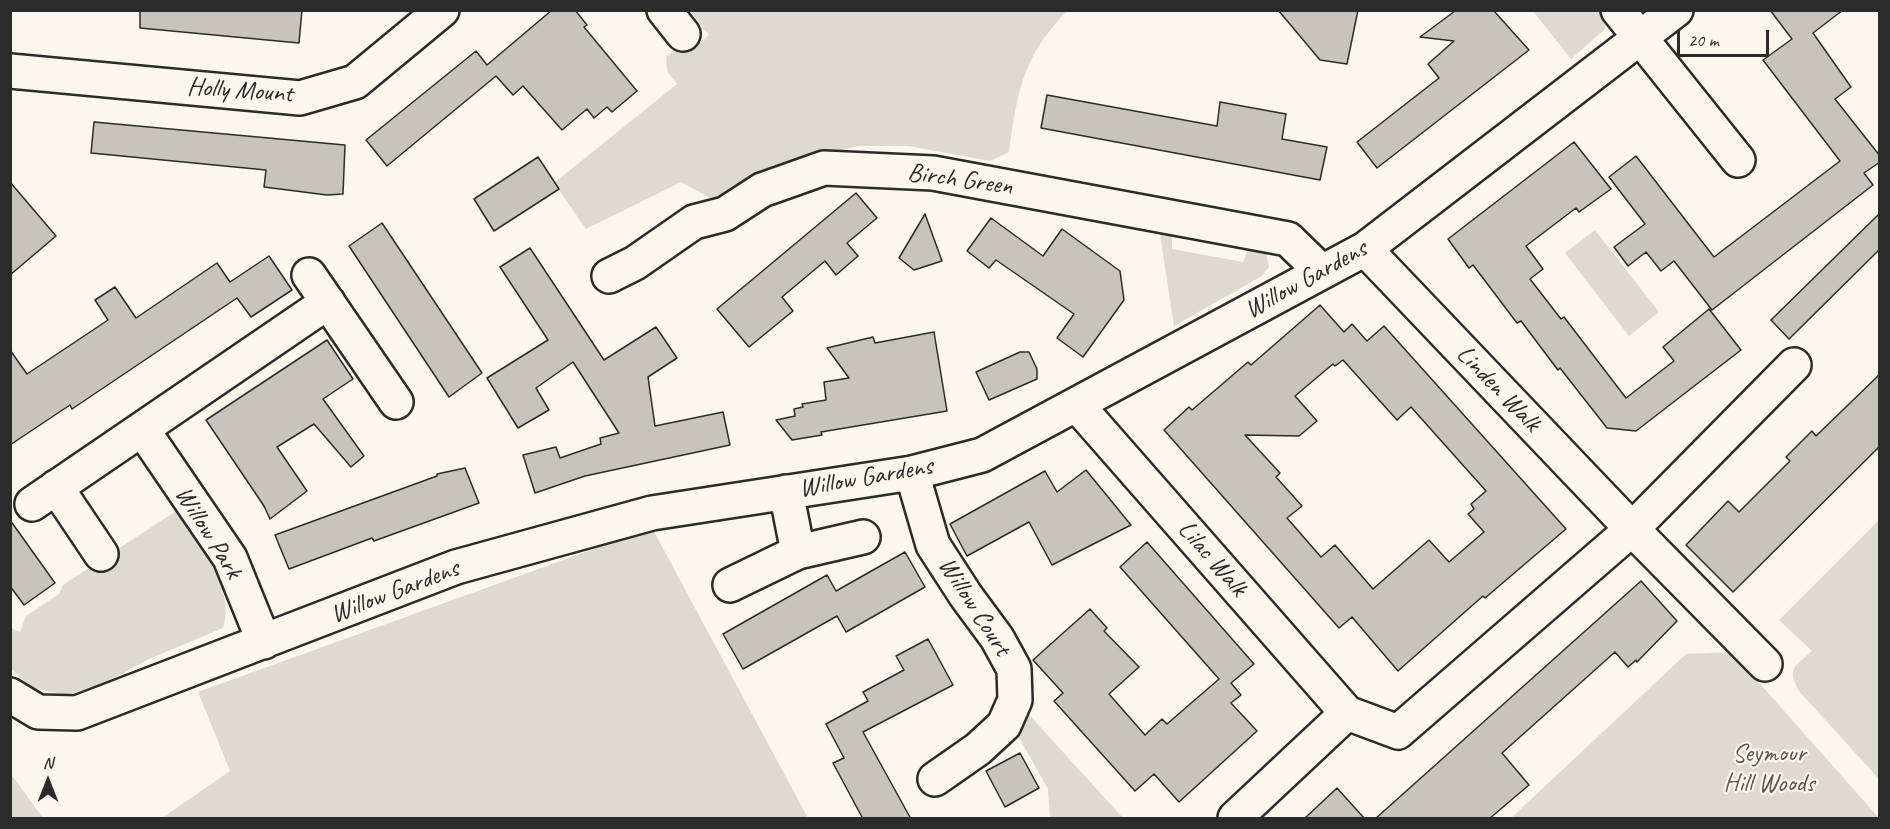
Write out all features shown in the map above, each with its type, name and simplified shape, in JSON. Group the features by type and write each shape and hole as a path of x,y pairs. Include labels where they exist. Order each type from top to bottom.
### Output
{"street":[{"name":"Holly Mount","path":"10,71 300,98 355,82 442,10"},
{"path":"1618,10 1639,39 1738,159"},
{"name":"Willow Gardens","path":"10,695 38,712 77,713 456,567 652,513 912,473 982,455 1365,249 1676,10"},
{"name":"Birch Green","path":"609,276 635,263 694,222 725,214 762,190 824,168 933,173 1287,239 1322,272"},
{"name":"Linden Walk","path":"1365,249 1632,529 1765,664"},
{"path":"309,275 396,402"},
{"path":"101,554 44,496 328,302"},
{"path":"1632,529 1794,366"},
{"name":"Lilac Walk","path":"1077,405 1347,713 1398,732 1632,529"},
{"name":"Willow Park","path":"142,429 230,558 264,642"},
{"name":"Willow Court","path":"912,473 933,545 997,638 1014,669 1015,700 1004,725 978,749 935,779"},
{"path":"786,492 798,552"},
{"path":"730,585 798,552 863,537"},
{"path":"1235,819 1347,713"}],"green space":[{"path":"694,11 1067,11 1040,44 1031,60 1019,93 1009,152 990,161 908,146 859,146 791,161 756,180 721,204 681,182 586,229 554,183 677,84 667,71 666,57 679,47 692,49 709,35 691,13"},
{"path":"1533,11 1600,11 1604,17 1605,29 1571,59"},
{"path":"1159,228 1172,230 1172,249 1243,262 1250,244 1266,251 1269,267 1262,276 1174,326"},
{"path":"1595,230 1659,312 1629,336 1565,253"},
{"path":"176,511 204,552 220,582 225,598 226,613 223,628 151,658 105,683 67,695 32,688 11,669 11,628 20,632 26,616 59,594 63,585"},
{"path":"1879,520 1879,779 1798,690 1793,671 1797,664 1812,651 1779,620"},
{"path":"652,528 808,818 162,818 230,771 198,692"},
{"name":"Seymour Hill Woods","path":"1732,652 1879,818 1511,818 1686,654"},
{"path":"1023,708 1123,818 1050,818 1048,789 1013,727"},
{"path":"11,774 43,818 11,818"}],"building":[{"path":"140,10 302,10 299,43 140,28"},
{"path":"552,10 575,10 587,25 584,27 637,91 612,112 607,107 594,118 587,109 562,130 523,86 513,95 496,76 387,166 366,140 476,51 487,65"},
{"path":"1278,10 1358,10 1347,64 1320,60"},
{"path":"1770,10 1843,10 1813,33 1851,87 1835,99 1880,156 1880,162 1864,173 1873,185 1712,310 1674,261 1661,271 1646,252 1628,266 1614,247 1645,224 1609,177 1636,156 1714,257 1840,161 1763,60 1792,39"},
{"path":"1455,11 1494,11 1529,50 1377,168 1357,142 1439,78 1428,64 1454,41 1420,37"},
{"path":"1047,95 1217,126 1220,102 1286,114 1282,139 1327,147 1320,180 1041,128"},
{"path":"94,122 345,145 343,194 327,195 264,187 266,170 91,153"},
{"path":"1574,142 1611,189 1579,212 1576,208 1526,246 1543,269 1530,279 1561,319 1564,317 1626,398 1674,361 1663,347 1709,309 1741,350 1636,431 1607,428 1560,368 1558,370 1521,321 1517,323 1473,265 1469,268 1448,239"},
{"path":"538,157 559,189 494,231 474,199"},
{"path":"10,182 56,236 10,275"},
{"path":"856,193 877,218 847,243 858,256 836,275 825,261 782,297 793,311 749,347 717,309"},
{"path":"1880,213 1880,249 1789,339 1771,320"},
{"path":"925,214 942,261 914,270 899,258"},
{"path":"991,218 1043,256 1062,229 1120,271 1124,300 1083,357 1057,338 1074,314 996,260 989,268 967,251"},
{"path":"382,223 482,373 449,397 349,246"},
{"path":"530,248 604,360 656,327 677,358 648,377 655,426 723,412 730,445 585,476 535,493 523,455 556,447 560,458 601,444 600,438 619,433 573,362 536,388 549,410 518,428 487,378 548,340 500,267"},
{"path":"269,256 292,290 251,317 237,298 72,409 70,405 10,445 10,350 27,374 108,320 95,300 115,287 136,318 217,263 230,282"},
{"path":"1320,305 1344,332 1352,324 1367,341 1384,326 1566,529 1485,598 1483,596 1398,671 1352,617 1339,628 1164,430 1189,407 1192,410 1248,362 1251,365","holes":["1343,360 1397,420 1411,407 1486,491 1471,504 1474,509 1468,514 1484,532 1449,562 1429,540 1373,589 1335,545 1321,557 1287,518 1302,506 1276,477 1280,473 1245,435 1299,436 1317,421 1295,396 1333,364 1335,366"]},
{"path":"934,332 947,411 821,432 822,435 792,440 776,420 795,416 794,409 803,407 802,404 826,400 824,382 849,378 827,348 873,337 875,343"},
{"path":"327,340 353,379 323,399 364,456 351,467 314,424 277,447 307,491 270,519 264,506 206,420"},
{"path":"1020,352 1029,352 1037,369 1037,379 989,400 976,372"},
{"path":"1880,374 1880,446 1733,592 1686,545 1728,501 1739,512 1790,461 1786,457 1812,431 1816,436"},
{"path":"465,468 479,503 374,541 372,538 289,569 275,535 437,476 437,474"},
{"path":"1086,470 1131,525 1052,565 1029,522 967,556 950,524 1045,471 1057,492"},
{"path":"10,520 55,583 24,605 10,586"},
{"path":"1147,542 1254,664 1231,683 1241,695 1231,703 1257,731 1179,802 1154,774 1135,791 1054,701 1063,693 1033,660 1090,609 1107,628 1104,631 1139,667 1109,694 1145,735 1162,719 1167,724 1219,679 1120,567"},
{"path":"905,552 925,587 846,632 837,616 743,669 723,634 827,575 836,591"},
{"path":"1641,581 1677,621 1637,662 1636,660 1628,667 1615,652 1502,753 1529,785 1489,819 1375,819"},
{"path":"928,639 953,685 863,732 911,819 863,819 833,763 844,758 826,724 868,701 863,692 904,670 896,656"},
{"path":"1020,753 1039,788 1005,807 986,771"},
{"path":"1337,788 1365,819 1304,819"}]}
